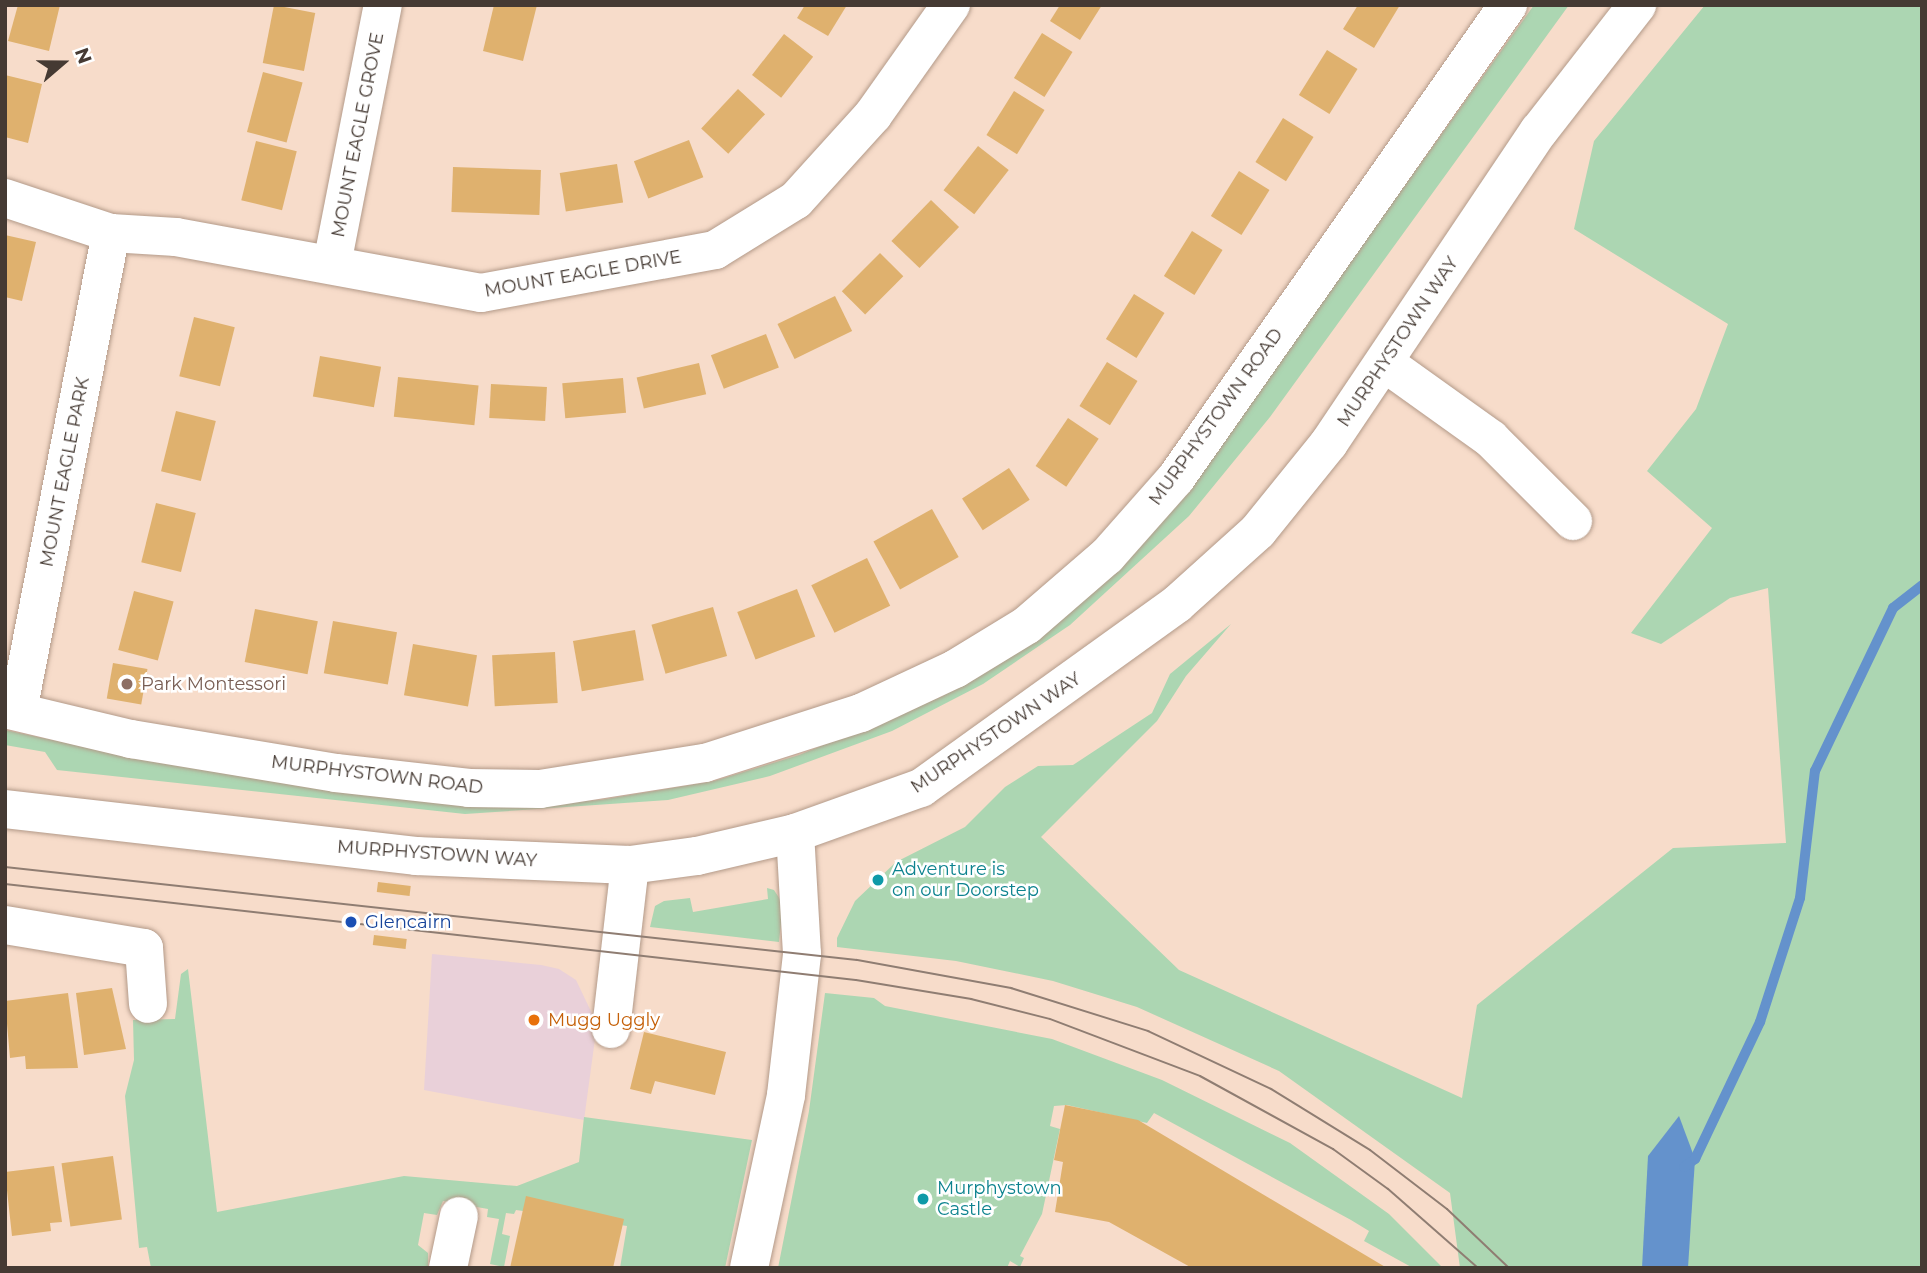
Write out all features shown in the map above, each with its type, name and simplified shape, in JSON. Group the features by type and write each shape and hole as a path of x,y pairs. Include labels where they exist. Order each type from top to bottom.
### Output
{"street":[{"name":"MOUNT EAGLE GROVE","path":"332,264 383,5"},
{"name":"MOUNT EAGLE DRIVE","path":"5,198 111,233 176,237 481,293 716,250 796,200 873,115 951,5"},
{"name":"MURPHYSTOWN ROAD","path":"12,710 131,739 336,773 469,788 540,789 705,763 861,713 932,680 1027,625 1107,556 1176,478 1508,5"},
{"name":"MURPHYSTOWN WAY","path":"5,809 416,856 630,865 697,856 795,833 921,788 1177,604 1258,531 1385,363 1539,131 1637,5"},
{"name":"MOUNT EAGLE PARK","path":"12,710 111,233"},
{"path":"1385,363 1491,439 1573,521"},
{"path":"749,1268 786,1095 802,954 795,833"},
{"path":"611,1029 630,865"},
{"path":"5,925 144,948 148,1004"},
{"path":"448,1268 459,1216"}],"shaded area":[{"path":"432,954 541,965 559,969 576,980 597,1024 584,1120 424,1090"}],"green space":[{"path":"1534,5 1569,5 1270,417 1189,516 1070,625 983,684 892,731 770,776 668,800 465,814 57,770 45,752 5,745 5,730 76,745 509,806 600,800 714,781 799,755 943,696 1251,400"},
{"path":"1705,5 1922,5 1922,1268 1460,1268 1450,1193 1279,1071 1137,1007 1053,981 956,961 837,947 837,938 855,901 896,862 965,827 1005,787 1038,766 1073,765 1152,713 1170,674 1231,624 1186,676 1157,721 1041,837 1179,970 1462,1098 1477,1005 1673,848 1786,843 1768,588 1730,598 1661,644 1631,633 1712,528 1647,471 1696,409 1728,324 1574,229 1594,141"},
{"path":"767,888 774,890 783,904 779,942 650,927 655,906 664,901 690,898 693,912 768,899"},
{"path":"188,969 217,1212 404,1176 517,1186 579,1162 584,1117 752,1140 725,1268 620,1268 627,1226 516,1210 514,1214 506,1213 502,1234 510,1236 504,1267 490,1264 499,1219 487,1217 488,1209 443,1201 437,1215 424,1213 418,1245 428,1253 428,1268 151,1268 147,1247 139,1248 125,1096 134,1060 133,1020 175,1019 181,974"},
{"path":"825,993 874,998 885,1006 1052,1039 1162,1080 1290,1143 1389,1214 1443,1268 1413,1268 1364,1241 1369,1231 1351,1220 1154,1113 1147,1123 1067,1105 1054,1106 1050,1126 1060,1129 1042,1214 1020,1256 1024,1258 1020,1267 1010,1261 1007,1268 778,1268 809,1111"}],"water":[{"path":"1679,1116 1695,1159 1688,1268 1642,1268 1648,1156"}],"building":[{"path":"18,5 60,5 49,51 8,41"},
{"path":"274,5 315,13 304,71 263,63"},
{"path":"494,5 537,5 523,61 483,51"},
{"path":"805,5 847,5 828,36 797,18"},
{"path":"1060,5 1102,5 1080,40 1050,21"},
{"path":"1358,5 1400,5 1374,48 1343,29"},
{"path":"1042,33 1073,52 1044,97 1014,78"},
{"path":"784,34 813,57 781,98 752,75"},
{"path":"1327,50 1358,69 1329,114 1299,95"},
{"path":"263,72 303,83 287,142 247,132"},
{"path":"5,75 42,84 28,143 5,137"},
{"path":"738,89 765,114 728,154 701,128"},
{"path":"1014,91 1045,110 1017,154 986,135"},
{"path":"1283,118 1314,137 1286,181 1255,162"},
{"path":"689,140 703,177 648,198 634,161"},
{"path":"256,141 297,151 282,210 241,200"},
{"path":"978,146 1009,170 974,214 944,190"},
{"path":"617,164 623,203 566,212 560,173"},
{"path":"453,167 541,170 539,215 451,212"},
{"path":"1239,171 1270,190 1241,235 1211,216"},
{"path":"931,200 959,227 919,268 891,241"},
{"path":"1192,231 1223,250 1194,295 1164,276"},
{"path":"5,235 36,242 22,301 5,297"},
{"path":"880,253 903,276 865,315 842,291"},
{"path":"1134,294 1165,313 1136,358 1106,339"},
{"path":"835,296 852,331 795,359 777,324"},
{"path":"194,317 235,327 220,386 179,376"},
{"path":"766,334 779,368 724,389 711,355"},
{"path":"320,356 381,367 374,407 313,396"},
{"path":"1107,362 1138,381 1110,425 1079,406"},
{"path":"699,363 706,394 644,409 637,377"},
{"path":"398,377 479,385 474,425 394,417"},
{"path":"623,378 626,413 565,418 562,383"},
{"path":"491,384 547,387 545,421 489,418"},
{"path":"176,411 216,421 201,481 161,471"},
{"path":"1068,418 1099,439 1066,487 1036,466"},
{"path":"1009,468 1030,500 983,530 962,498"},
{"path":"156,503 196,513 181,572 141,562"},
{"path":"932,509 959,557 900,590 873,541"},
{"path":"867,558 890,606 835,633 811,585"},
{"path":"797,589 815,637 756,660 737,612"},
{"path":"134,591 174,602 158,661 118,650"},
{"path":"713,607 727,656 666,674 651,625"},
{"path":"255,609 318,621 308,674 245,662"},
{"path":"333,621 397,632 388,684 324,673"},
{"path":"635,630 644,680 582,691 573,641"},
{"path":"413,644 477,655 468,706 404,695"},
{"path":"555,652 558,703 495,706 492,655"},
{"name":"Park Montessori","path":"113,663 147,669 141,705 107,698"},
{"path":"378,882 411,886 410,896 377,892"},
{"path":"374,935 407,939 406,949 373,945"},
{"path":"112,988 126,1049 84,1055 76,993"},
{"path":"68,993 78,1068 26,1069 25,1056 10,1058 5,1001"},
{"path":"644,1032 726,1052 715,1095 655,1081 651,1094 630,1089"},
{"path":"1065,1105 1138,1120 1387,1268 1192,1268 1109,1222 1055,1212 1063,1162 1054,1160"},
{"path":"113,1156 122,1219 70,1227 62,1163"},
{"path":"54,1166 62,1222 50,1223 51,1231 12,1236 5,1172"},
{"path":"526,1196 624,1219 613,1268 510,1268"}],"waterway":[{"path":"1684,1167 1695,1159 1760,1022 1800,898 1815,771 1893,608 1922,585"}],"tram line":[{"path":"5,867 857,960 1011,988 1148,1031 1271,1089 1370,1150 1447,1209 1509,1268"},
{"path":"5,884 856,980 971,999 1050,1019 1200,1076 1333,1149 1388,1189 1478,1268"}],"place":[{"name":"Park Montessori","path":"127,684"},
{"name":"Adventure is on our Doorstep","path":"878,880"},
{"name":"Glencairn","path":"351,922"},
{"name":"Mugg Uggly","path":"534,1020"},
{"name":"Murphystown Castle","path":"923,1199"}]}
